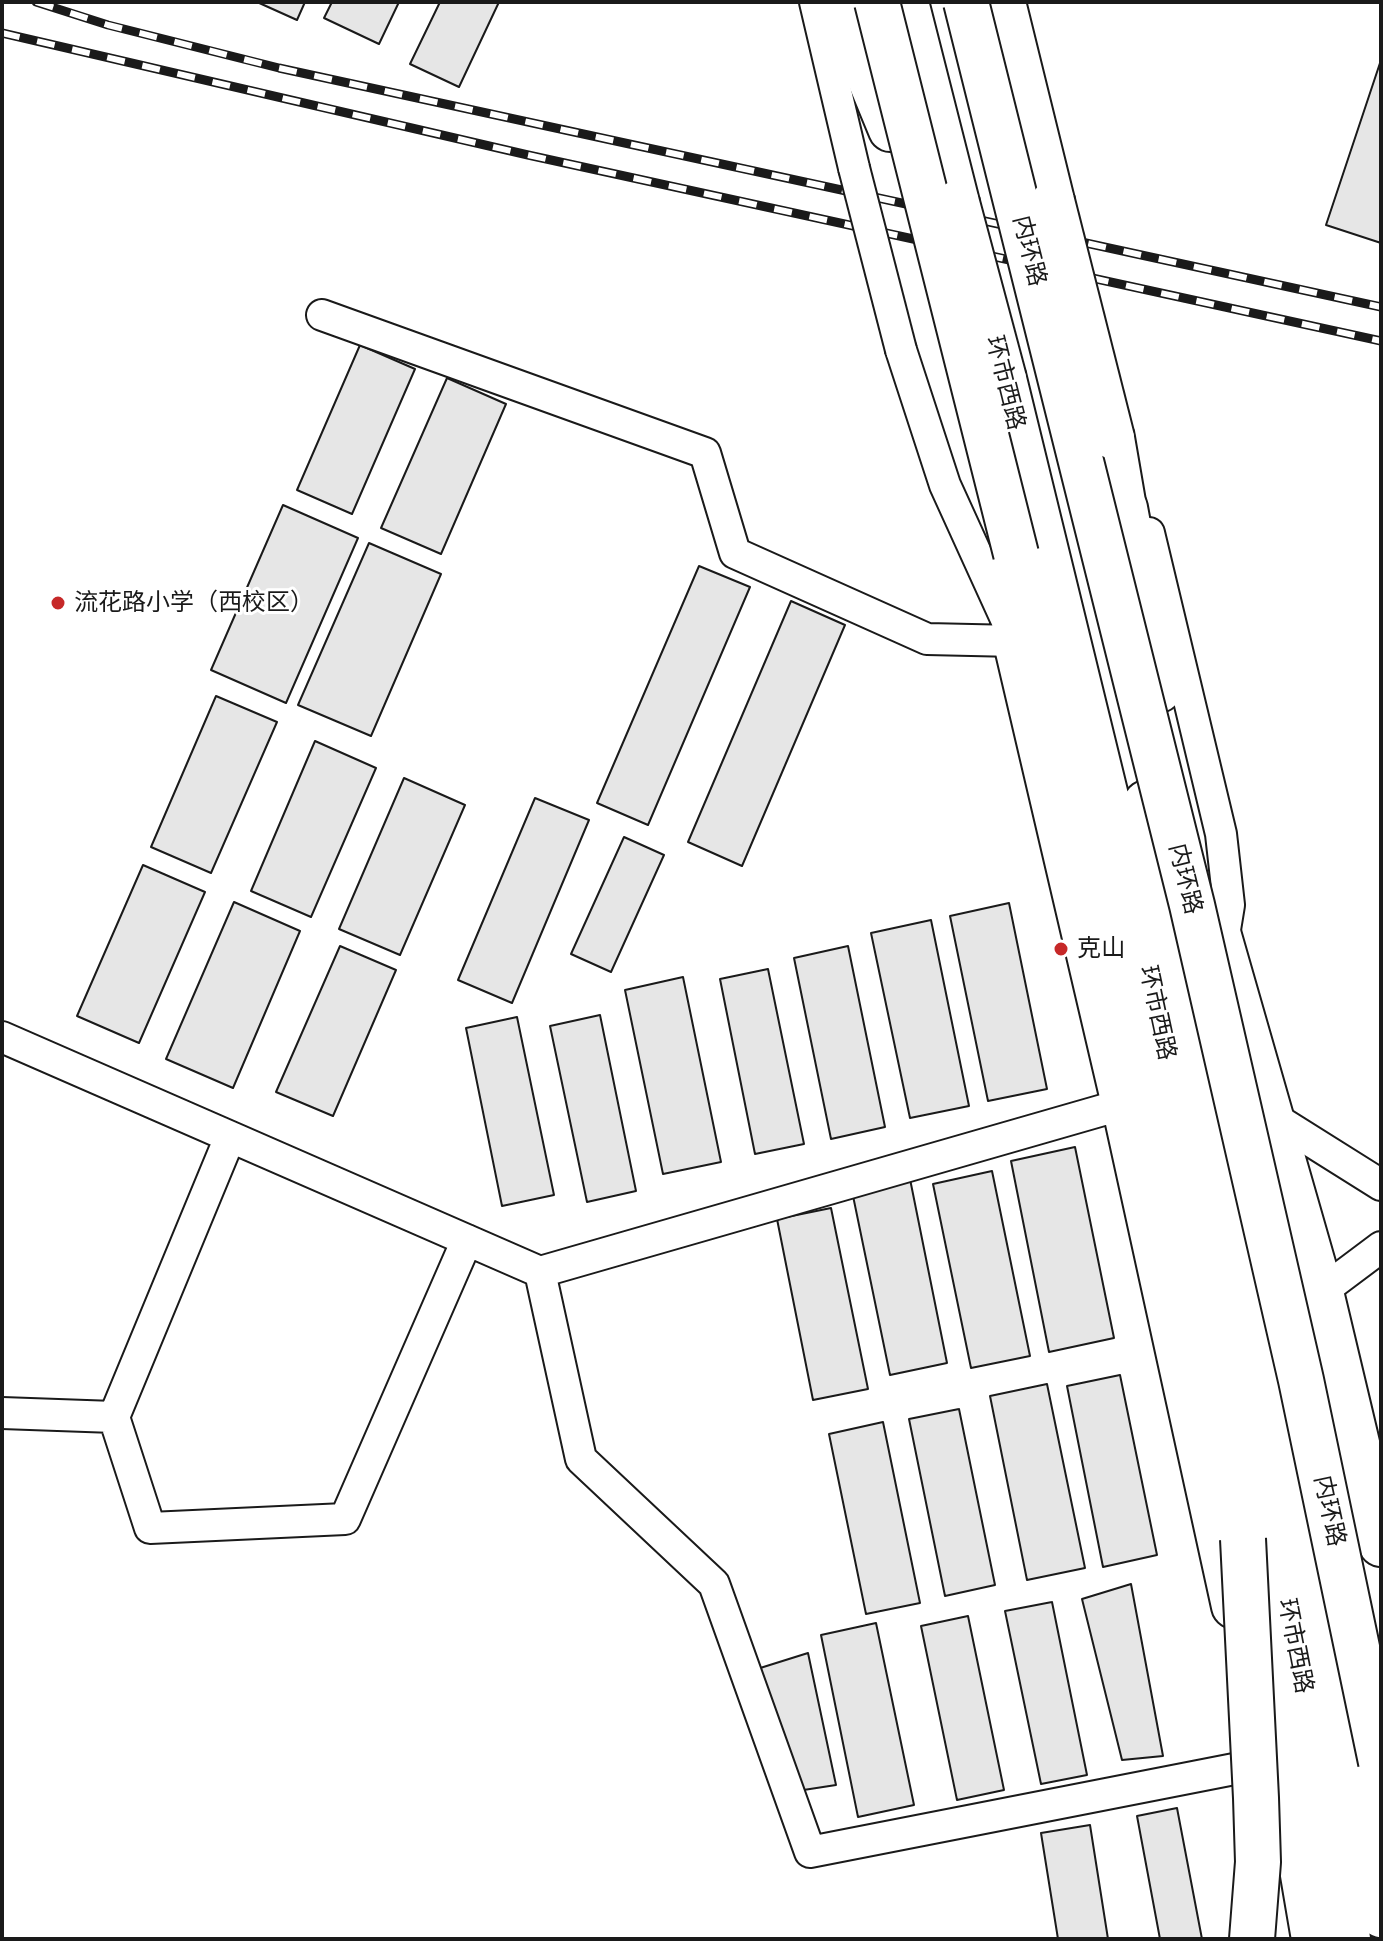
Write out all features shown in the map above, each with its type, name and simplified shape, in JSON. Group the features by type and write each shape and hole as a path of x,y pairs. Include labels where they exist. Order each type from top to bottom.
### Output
{"main road":[{"name":"环市西路","path":"906,2 1007,391 1142,944 1292,1628 1363,1844 1381,1915"},
{"name":"环市西路","path":"946,2 1113,664 1355,1756 1363,1844 1348,1939"},
{"name":"内环路","path":"966,2 1192,905 1301,1380 1381,1762"},
{"path":"1004,2 1113,438 1147,636 1224,953 1325,1307 1381,1544"},
{"path":"847,5 890,130 1016,641 1124,1104 1265,1763 1292,1939"},
{"path":"847,5 1099,890 1243,1539 1314,1939"},
{"path":"907,199 1007,391"},
{"path":"953,392 957,203"},
{"path":"1113,664 1125,508"},
{"path":"1192,905 1381,1634"},
{"path":"1243,1539 1257,1814 1252,1939"},
{"path":"1317,1588 1381,1657"}],"street":[{"path":"322,315 705,453 735,553 927,639 1016,641 945,485 901,350 854,168 847,5"},
{"path":"973,107 1025,90"},
{"path":"1113,438 1147,523 1221,834 1229,905 1224,953 1181,967"},
{"path":"2,1037 540,1272 1124,1104"},
{"path":"1271,1116 1381,1185"},
{"path":"230,1137 114,1417 150,1528 345,1519 467,1240"},
{"path":"1263,1334 1325,1307 1381,1247"},
{"path":"540,1272 581,1459 714,1584 810,1852 1265,1763"},
{"path":"2,1413 114,1417"}],"building":[{"path":"257,2 305,2 297,20"},
{"path":"332,2 399,2 379,44 324,18"},
{"path":"440,2 499,2 459,87 410,64"},
{"path":"1381,60 1381,243 1326,225"},
{"path":"360,345 415,369 352,514 297,490"},
{"path":"447,378 506,404 441,554 381,528"},
{"path":"283,505 358,538 286,703 211,670"},
{"path":"369,543 441,574 371,736 298,705"},
{"path":"699,566 750,587 648,825 597,803"},
{"path":"791,601 845,625 742,866 688,842"},
{"path":"216,696 277,722 211,873 151,847"},
{"path":"315,741 376,768 311,917 251,891"},
{"path":"404,778 465,805 400,955 339,929"},
{"path":"535,798 589,820 512,1003 458,980"},
{"path":"624,837 664,855 611,972 571,954"},
{"path":"143,865 205,892 139,1043 77,1016"},
{"path":"234,902 300,931 233,1088 166,1059"},
{"path":"1009,903 1047,1089 988,1101 950,916"},
{"path":"931,920 969,1106 910,1118 871,933"},
{"path":"340,946 396,970 333,1116 276,1092"},
{"path":"848,946 885,1127 831,1139 794,958"},
{"path":"768,969 804,1144 755,1154 720,979"},
{"path":"683,977 721,1162 663,1174 625,990"},
{"path":"600,1015 636,1191 587,1202 550,1026"},
{"path":"517,1017 554,1195 502,1206 466,1028"},
{"path":"1075,1147 1114,1338 1049,1352 1011,1161"},
{"path":"992,1171 1030,1356 971,1368 933,1184"},
{"path":"910,1179 947,1363 890,1375 852,1191"},
{"path":"831,1208 868,1389 813,1400 777,1219"},
{"path":"1120,1375 1157,1555 1103,1567 1067,1386"},
{"path":"1047,1384 1085,1568 1027,1580 990,1396"},
{"path":"959,1409 995,1585 945,1596 909,1419"},
{"path":"883,1422 920,1603 866,1614 829,1434"},
{"path":"1131,1584 1163,1756 1122,1760 1082,1599"},
{"path":"1052,1602 1087,1775 1041,1784 1005,1611"},
{"path":"968,1616 1004,1790 957,1800 921,1626"},
{"path":"876,1623 914,1805 858,1817 821,1635"},
{"path":"808,1653 836,1785 797,1791 757,1669"},
{"path":"1177,1808 1202,1939 1160,1939 1137,1816"},
{"path":"1090,1825 1108,1939 1058,1939 1041,1833"}],"railway":[{"path":"36,2 108,25 279,68 1381,307"},
{"path":"2,33 528,155 1381,341"}],"place":[{"name":"流花路小学（西校区）","path":"58,603"},
{"name":"克山","path":"1061,949"}]}
